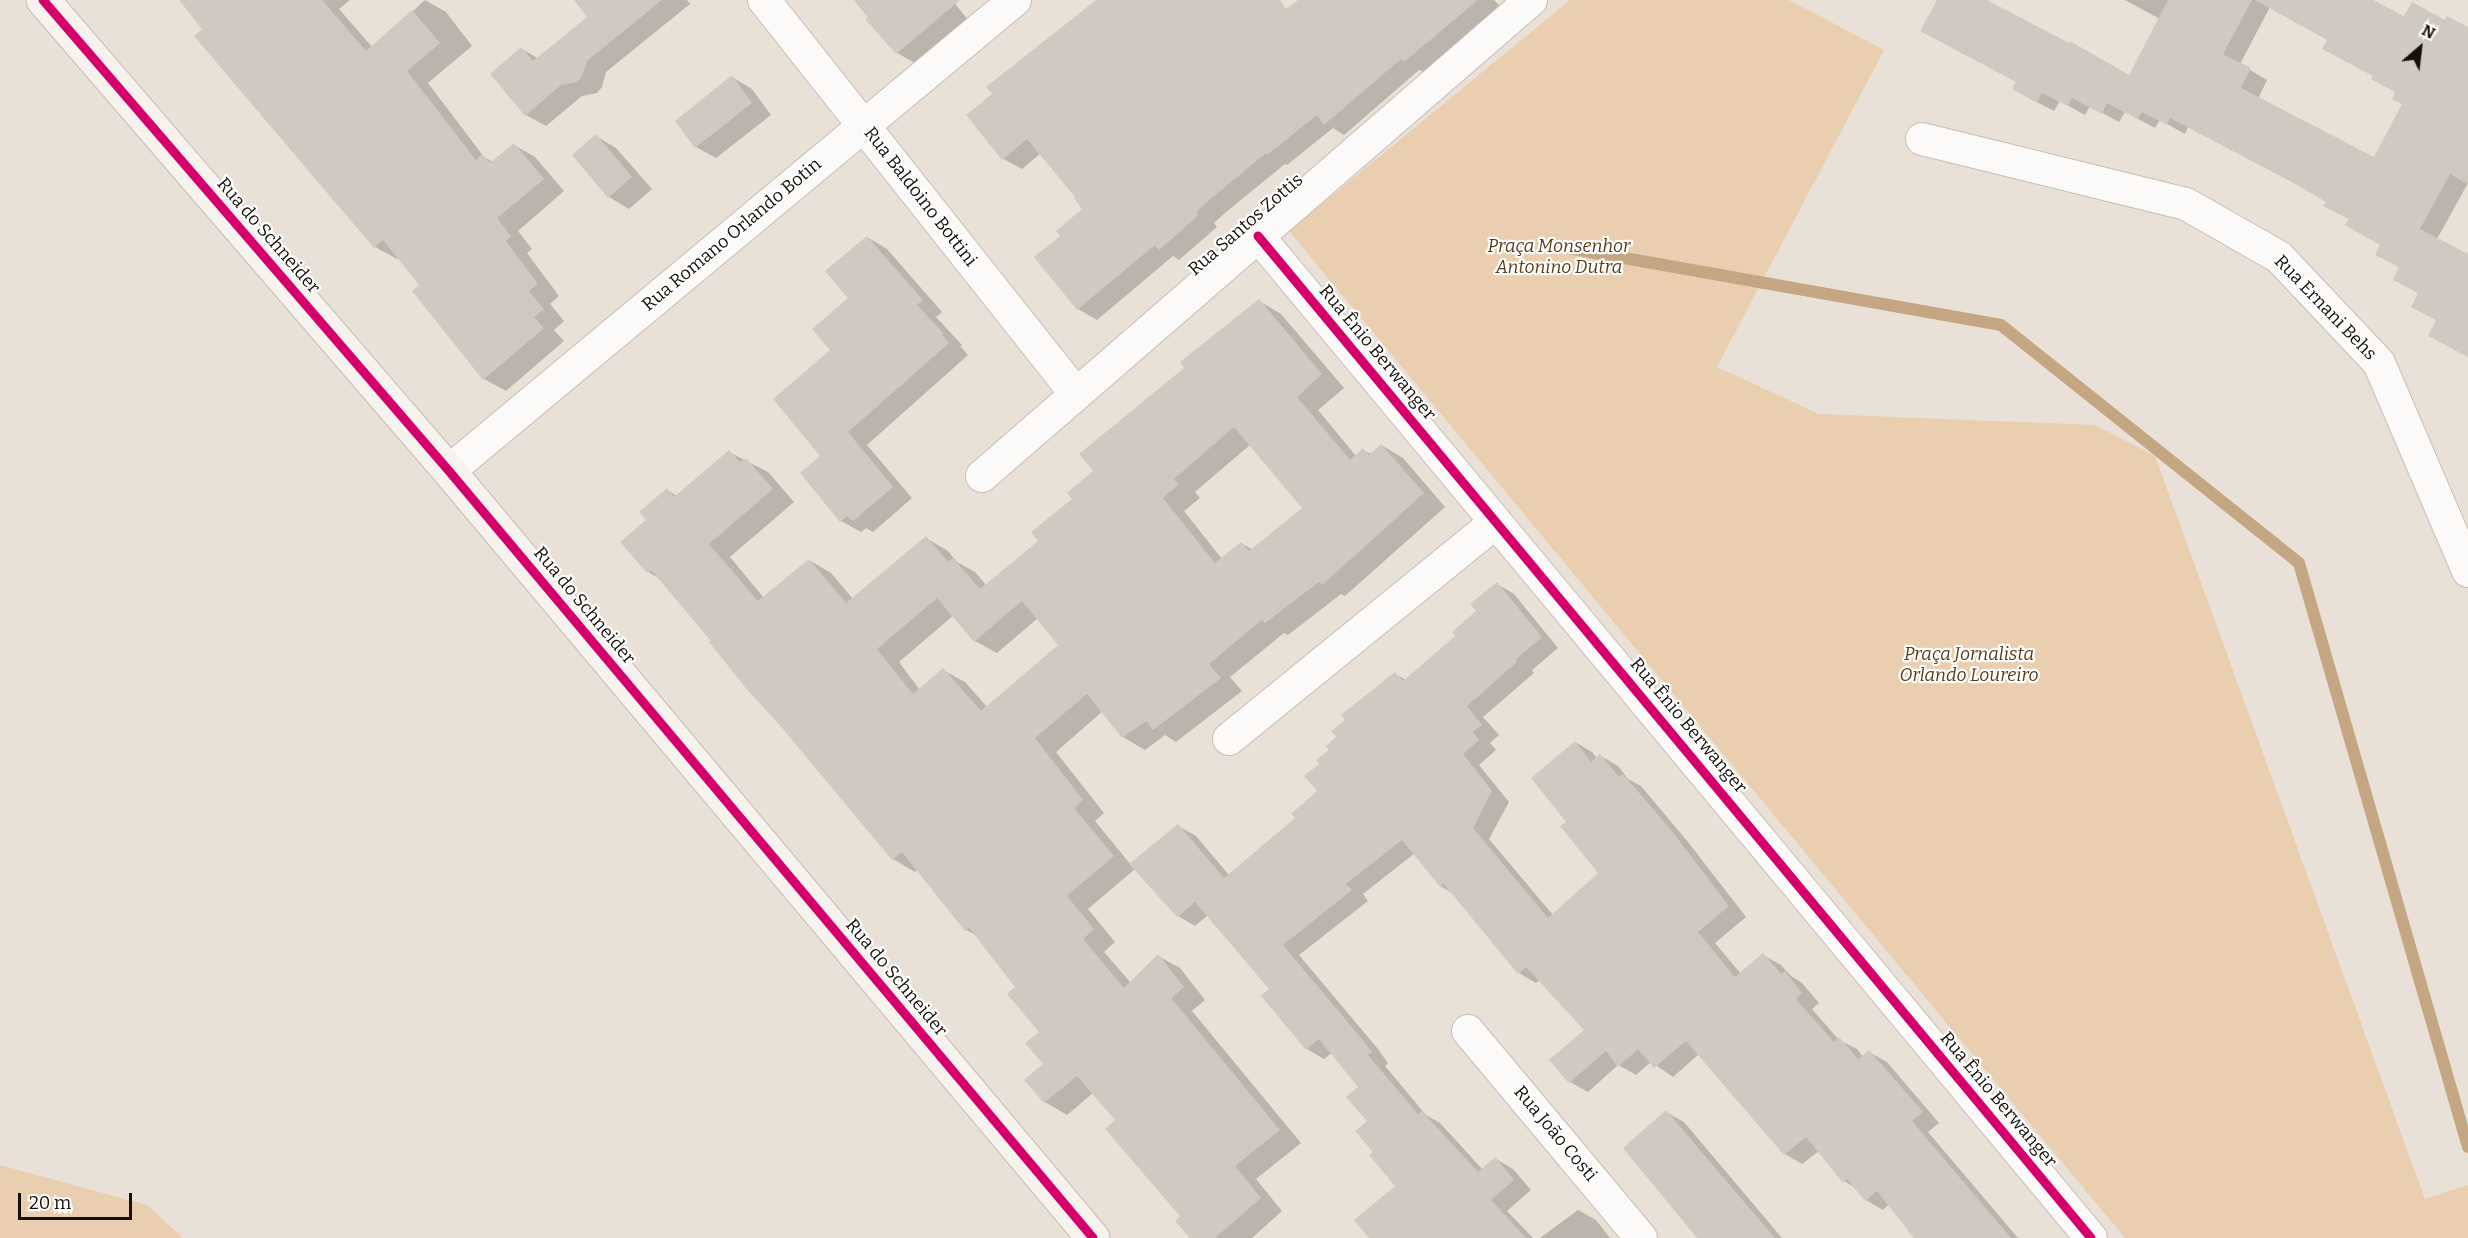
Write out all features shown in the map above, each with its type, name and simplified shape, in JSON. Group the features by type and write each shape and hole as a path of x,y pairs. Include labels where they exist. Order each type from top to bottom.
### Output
{"street":[{"name":"Rua do Schneider","path":"43,0 449,471 1093,1238"},
{"name":"Rua Baldoino Bottini","path":"764,0 1076,394"},
{"name":"Rua Romano Orlando Botin","path":"449,471 1015,0"},
{"name":"Rua Santos Zottis","path":"982,476 1532,0"},
{"name":"Rua Ernani Behs","path":"1922,139 2186,204 2279,258 2379,363 2468,571"},
{"name":"Rua Ênio Berwanger","path":"1258,236 2091,1238"},
{"path":"1229,739 1496,522"},
{"name":"Rua João Costi","path":"1468,1031 1641,1238"}],"green space":[{"name":"Praça Jornalista Orlando Loureiro","path":"1570,0 1789,0 1884,50 1717,367 1819,414 2095,425 2155,456 2425,1199 2468,1185 2468,1238 2125,1238 1289,231"},
{"path":"0,1165 147,1205 183,1238 0,1238"}],"building":[{"path":"179,0 322,0 366,51 412,10 440,43 407,71 476,160 482,154 490,163 514,143 544,179 497,218 511,236 506,241 538,284 529,291 544,309 534,317 544,328 483,380 412,291 419,285 383,240 374,248 194,36 202,29"},
{"path":"574,0 662,0 587,61 582,76 577,82 561,85 525,116 490,74 521,47 533,61 587,17"},
{"path":"854,0 960,0 896,54 865,19 868,17"},
{"path":"1096,0 1280,0 1286,9 1298,0 1478,0 1404,62 1401,59 1324,125 1317,115 1267,155 1266,153 1207,202 1196,212 1199,215 1159,250 1155,245 1077,310 1034,257 1060,236 1056,231 1082,209 1075,197 1027,139 1002,160 966,115 992,94 986,87"},
{"path":"1937,0 1987,0 2069,43 2070,41 2129,75 2168,0 2252,0 2223,54 2251,68 2241,88 2374,157 2402,104 2392,99 2395,92 2371,79 2373,76 2322,49 2327,40 2255,0 2373,0 2404,16 2412,2 2445,20 2447,16 2468,27 2468,184 2450,174 2420,229 2468,254 2468,357 2428,336 2436,320 2411,307 2418,293 2393,280 2399,267 2375,255 2380,245 2345,225 2349,219 2323,206 2326,202 2170,118 2167,125 2142,112 2138,119 2107,103 2102,114 2072,98 2068,106 2042,93 2037,103 2012,89 2016,82 1920,31"},
{"path":"732,75 752,103 695,148 675,121"},
{"path":"596,134 632,177 608,198 572,155"},
{"path":"867,236 923,300 917,305 944,334 942,335 949,343 848,432 893,487 853,521 847,516 840,522 800,473 820,456 773,399 830,350 812,329 848,298 825,271"},
{"path":"1259,299 1322,374 1297,397 1350,460 1363,448 1369,455 1381,444 1424,493 1322,585 1319,582 1265,623 1262,620 1209,664 1221,678 1153,730 1146,721 1122,738 1087,694 1035,738 1083,800 1074,808 1114,856 1067,896 1094,929 1083,939 1124,988 1158,954 1184,987 1171,998 1280,1130 1235,1166 1261,1198 1215,1238 1190,1238 1175,1221 1180,1216 1105,1129 1115,1120 1077,1076 1044,1103 1024,1080 1043,1064 1025,1043 1039,1032 1007,994 1015,987 969,928 965,931 902,852 892,860 745,687 709,642 711,641 651,570 647,573 620,542 646,520 639,512 667,488 674,497 729,450 740,462 746,458 773,489 709,544 758,601 809,559 846,603 926,536 948,562 953,558 980,589 1038,541 1031,532 1072,499 1067,493 1093,471 1079,454 1184,368 1180,362","holes":["1234,427 1302,508 1249,551 1241,542 1215,563 1163,498 1179,484 1174,479","937,598 974,642 1022,601 1058,645 981,711 943,668 913,694 877,649"]},
{"path":"1497,582 1542,637 1467,706 1482,725 1473,732 1479,740 1463,754 1492,791 1473,828 1548,918 1598,873 1560,826 1566,822 1531,778 1575,741 1591,762 1600,754 1619,777 1623,774 1671,830 1729,906 1698,932 1735,977 1763,953 1781,974 1785,971 1802,993 1796,999 1834,1042 1839,1037 1858,1059 1869,1050 1923,1112 1912,1121 2011,1238 1914,1238 1877,1191 1865,1201 1847,1179 1843,1183 1806,1137 1784,1155 1686,1041 1654,1068 1638,1049 1618,1067 1606,1051 1569,1083 1549,1060 1584,1030 1526,967 1518,974 1443,883 1441,888 1402,840 1346,884 1352,890 1283,945 1361,1038 1372,1052 1368,1055 1418,1114 1422,1111 1478,1172 1495,1157 1514,1180 1491,1200 1526,1238 1369,1238 1354,1220 1395,1186 1369,1155 1373,1152 1355,1131 1367,1121 1346,1097 1358,1087 1319,1039 1306,1050 1261,996 1269,989 1195,902 1177,917 1129,864 1178,824 1224,878 1295,818 1291,814 1317,791 1304,776 1319,764 1316,760 1329,750 1326,746 1336,737 1331,731 1345,720 1341,715 1395,672 1403,681 1455,636 1452,632 1476,611 1470,604"},
{"path":"1666,1110 1775,1238 1697,1238 1623,1148"}],"waterway":[{"path":"1551,245 2001,325 2299,563 2468,1147"}],"cycle path":[{"path":"43,0 449,471 1093,1238"},
{"path":"1258,236 2091,1238"}],"park label":[{"name":"Praça Monsenhor Antonino Dutra","path":"1559,257"}]}
